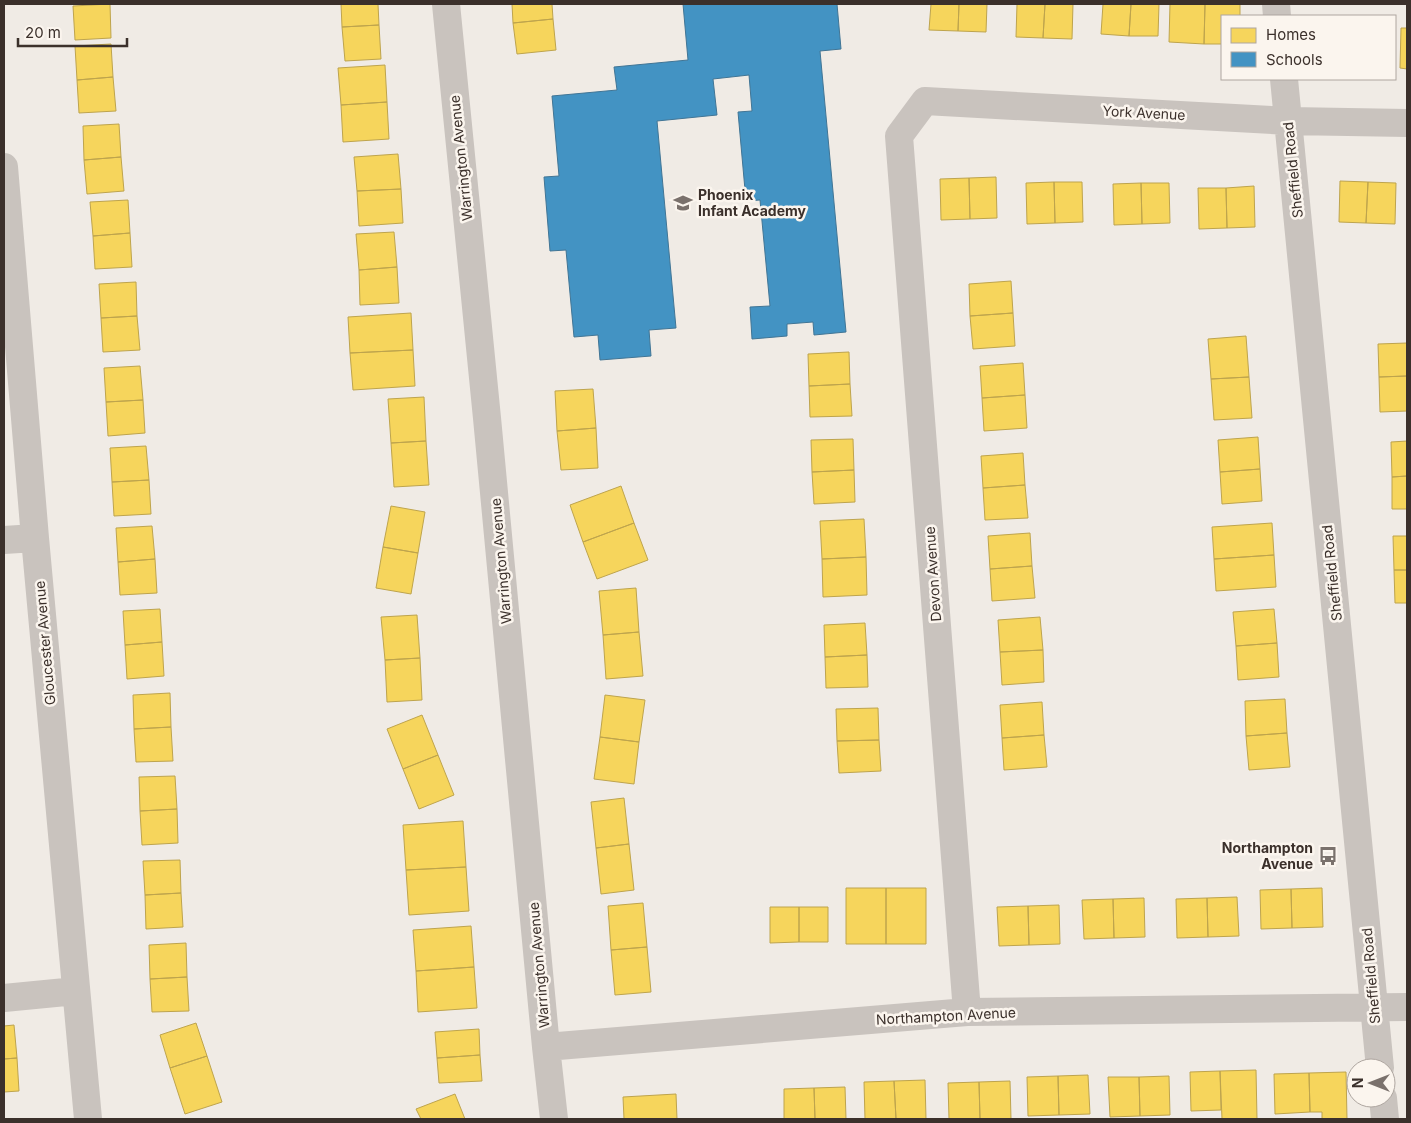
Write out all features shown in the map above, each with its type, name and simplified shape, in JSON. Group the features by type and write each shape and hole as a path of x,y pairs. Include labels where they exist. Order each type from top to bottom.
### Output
{"street":[{"name":"Warrington Avenue","path":"446,4 554,1119"},
{"name":"Sheffield Road","path":"1284,80 1379,1058"},
{"name":"York Avenue","path":"899,136 925,101 1289,121 1407,123"},
{"name":"Devon Avenue","path":"899,136 967,1012"},
{"name":"Gloucester Avenue","path":"4,167 35,538 88,1119"},
{"path":"4,540 35,538"},
{"path":"4,998 76,991"},
{"name":"Northampton Avenue","path":"546,1047 967,1012 1407,1007"}],"building: Homes":[{"path":"110,4 111,38 75,40 73,6"},
{"path":"341,4 378,4 379,25 342,27"},
{"path":"512,4 552,4 553,19 513,23"},
{"path":"931,4 959,4 958,31 929,30"},
{"path":"959,4 987,4 986,32 958,31"},
{"path":"1017,4 1045,4 1043,38 1016,37"},
{"path":"1045,4 1073,4 1072,39 1043,38"},
{"path":"1103,4 1131,4 1129,36 1101,34"},
{"path":"1131,4 1159,4 1158,36 1129,36"},
{"path":"1170,4 1205,4 1204,44 1169,42"},
{"path":"1205,4 1240,4 1240,15 1221,15 1221,44 1204,44"},
{"path":"553,19 556,50 517,54 513,23"},
{"path":"379,25 381,59 345,61 342,27"},
{"path":"1401,28 1407,28 1407,69 1400,68"},
{"path":"111,44 113,77 77,80 75,46"},
{"path":"385,65 387,102 341,105 338,68"},
{"path":"113,77 116,111 79,113 77,80"},
{"path":"387,102 389,139 343,142 341,105"},
{"path":"119,124 121,157 84,160 83,126"},
{"path":"398,154 401,189 357,191 354,157"},
{"path":"121,157 124,191 87,194 84,160"},
{"path":"996,177 997,218 970,219 969,178"},
{"path":"969,178 970,219 941,220 940,179"},
{"path":"1340,181 1368,182 1366,223 1339,222"},
{"path":"1054,182 1082,182 1083,222 1055,223"},
{"path":"1054,182 1055,223 1027,224 1026,183"},
{"path":"1368,182 1396,183 1395,224 1366,223"},
{"path":"1141,183 1169,183 1170,223 1142,224"},
{"path":"1141,183 1142,224 1114,225 1113,184"},
{"path":"1254,186 1255,227 1227,228 1226,188"},
{"path":"1198,188 1226,188 1227,228 1199,229"},
{"path":"401,189 403,223 359,226 357,191"},
{"path":"128,200 130,233 93,236 90,202"},
{"path":"394,232 397,267 359,270 356,234"},
{"path":"130,233 132,267 95,269 93,236"},
{"path":"397,267 399,303 360,305 359,270"},
{"path":"1011,281 1013,313 970,316 969,284"},
{"path":"136,282 137,316 101,318 99,284"},
{"path":"411,313 413,350 350,353 348,317"},
{"path":"1013,313 1015,346 973,349 970,316"},
{"path":"137,316 140,350 103,352 101,318"},
{"path":"1246,336 1249,377 1211,379 1208,339"},
{"path":"1407,343 1407,376 1379,377 1378,344"},
{"path":"413,350 415,386 353,390 350,353"},
{"path":"849,352 850,384 809,386 808,354"},
{"path":"1023,363 1025,395 982,398 980,366"},
{"path":"140,366 143,400 106,402 104,368"},
{"path":"1407,376 1407,411 1380,412 1379,377"},
{"path":"1249,377 1252,418 1214,420 1211,379"},
{"path":"850,384 852,416 810,417 809,386"},
{"path":"593,389 596,428 557,431 555,391"},
{"path":"1025,395 1027,428 984,431 982,398"},
{"path":"424,397 426,441 391,443 388,399"},
{"path":"143,400 145,433 108,436 106,402"},
{"path":"596,428 598,468 561,470 557,431"},
{"path":"1258,437 1260,469 1220,472 1218,440"},
{"path":"853,439 854,470 812,472 811,440"},
{"path":"426,441 429,485 394,487 391,443"},
{"path":"1407,441 1407,476 1392,477 1391,442"},
{"path":"146,446 149,480 112,482 110,448"},
{"path":"1023,453 1025,485 983,488 981,456"},
{"path":"1260,469 1262,501 1222,504 1220,472"},
{"path":"854,470 855,502 814,504 812,472"},
{"path":"1407,476 1407,509 1392,509 1392,477"},
{"path":"149,480 151,514 114,516 112,482"},
{"path":"1025,485 1028,518 985,520 983,488"},
{"path":"621,486 634,523 583,542 570,505"},
{"path":"391,506 425,512 418,553 383,547"},
{"path":"864,519 866,557 822,559 820,521"},
{"path":"634,523 648,560 597,579 583,542"},
{"path":"1272,523 1274,555 1214,559 1212,527"},
{"path":"152,526 155,559 118,562 116,528"},
{"path":"1030,533 1032,566 990,569 988,536"},
{"path":"1393,536 1407,536 1407,570 1394,570"},
{"path":"383,547 418,553 411,594 376,588"},
{"path":"1274,555 1276,587 1216,591 1214,559"},
{"path":"866,557 867,595 823,597 822,559"},
{"path":"155,559 157,593 120,595 118,562"},
{"path":"1032,566 1035,598 992,601 990,569"},
{"path":"1394,570 1407,570 1407,603 1395,603"},
{"path":"636,588 639,632 603,635 599,591"},
{"path":"160,609 162,642 125,645 123,611"},
{"path":"1274,609 1277,643 1236,646 1233,612"},
{"path":"417,615 420,658 385,660 381,617"},
{"path":"1040,617 1043,650 1000,652 998,620"},
{"path":"865,623 867,655 825,657 824,625"},
{"path":"639,632 643,676 606,679 603,635"},
{"path":"162,642 164,676 127,679 125,645"},
{"path":"1277,643 1279,677 1238,680 1236,646"},
{"path":"1043,650 1044,682 1002,685 1000,652"},
{"path":"867,655 868,687 826,688 825,657"},
{"path":"420,658 422,700 387,702 385,660"},
{"path":"170,693 171,727 134,729 133,695"},
{"path":"605,695 645,700 639,742 600,737"},
{"path":"1285,699 1287,733 1246,736 1245,701"},
{"path":"1042,702 1044,735 1002,738 1000,705"},
{"path":"878,708 879,740 837,741 836,709"},
{"path":"422,715 438,755 403,769 387,729"},
{"path":"171,727 173,761 136,762 134,729"},
{"path":"1287,733 1290,767 1249,770 1246,736"},
{"path":"1044,735 1047,767 1004,770 1002,738"},
{"path":"600,737 639,742 634,784 594,779"},
{"path":"879,740 881,771 839,773 837,741"},
{"path":"438,755 454,795 419,809 403,769"},
{"path":"175,776 177,809 140,811 139,777"},
{"path":"624,798 629,844 596,848 591,802"},
{"path":"177,809 178,843 142,845 140,811"},
{"path":"463,821 466,867 406,870 403,825"},
{"path":"629,844 634,890 601,894 596,848"},
{"path":"180,860 181,893 145,895 143,861"},
{"path":"466,867 469,911 409,915 406,870"},
{"path":"846,888 886,888 886,944 846,944"},
{"path":"886,888 926,888 926,944 886,944"},
{"path":"1322,888 1323,927 1292,928 1291,889"},
{"path":"1291,889 1292,928 1261,929 1260,890"},
{"path":"181,893 183,927 146,929 145,895"},
{"path":"1237,897 1239,936 1208,937 1207,898"},
{"path":"1144,898 1145,937 1114,938 1113,899"},
{"path":"1207,898 1208,937 1177,938 1176,899"},
{"path":"1113,899 1114,938 1084,939 1082,900"},
{"path":"643,903 647,947 611,950 608,906"},
{"path":"1059,905 1060,944 1029,945 1028,906"},
{"path":"1028,906 1029,945 999,946 997,907"},
{"path":"770,907 799,907 799,942 770,943"},
{"path":"799,907 828,907 828,942 799,942"},
{"path":"471,926 474,967 416,971 413,930"},
{"path":"186,943 187,977 150,979 149,945"},
{"path":"647,947 651,992 615,995 611,950"},
{"path":"474,967 477,1008 418,1012 416,971"},
{"path":"187,977 189,1011 152,1012 150,979"},
{"path":"196,1023 207,1056 170,1068 160,1035"},
{"path":"14,1025 17,1058 4,1059 4,1026"},
{"path":"479,1029 480,1055 437,1058 435,1032"},
{"path":"480,1055 482,1081 439,1083 437,1058"},
{"path":"207,1056 222,1102 185,1114 170,1068"},
{"path":"17,1058 19,1091 4,1092 4,1059"},
{"path":"1256,1070 1257,1119 1222,1119 1220,1071"},
{"path":"1220,1071 1221,1110 1191,1111 1190,1072"},
{"path":"1346,1072 1347,1119 1322,1119 1322,1112 1310,1112 1309,1073"},
{"path":"1309,1073 1310,1112 1275,1114 1274,1074"},
{"path":"1088,1075 1090,1114 1059,1115 1058,1076"},
{"path":"1058,1076 1059,1115 1028,1116 1027,1077"},
{"path":"1169,1076 1170,1115 1140,1116 1139,1077"},
{"path":"1108,1077 1139,1077 1140,1116 1110,1117"},
{"path":"925,1080 926,1119 896,1119 894,1081"},
{"path":"894,1081 896,1119 865,1119 864,1082"},
{"path":"1010,1081 1011,1119 980,1119 979,1082"},
{"path":"979,1082 980,1119 949,1119 948,1083"},
{"path":"845,1087 846,1119 815,1119 814,1088"},
{"path":"814,1088 815,1119 784,1119 784,1089"},
{"path":"455,1094 465,1119 421,1119 416,1109"},
{"path":"676,1094 677,1119 624,1119 623,1097"}],"building: Schools":[{"path":"683,4 837,4 841,49 820,51 846,332 814,335 813,322 787,324 787,336 752,339 750,307 770,306 760,200 746,201 738,112 752,111 749,75 713,79 717,115 657,121 676,328 649,330 651,356 600,360 598,335 574,337 566,250 550,251 544,177 559,176 552,96 617,90 614,67 688,60"}],"place":[{"name":"Phoenix Infant Academy","path":"683,203"},
{"name":"Northampton Avenue","path":"1328,856"}]}
